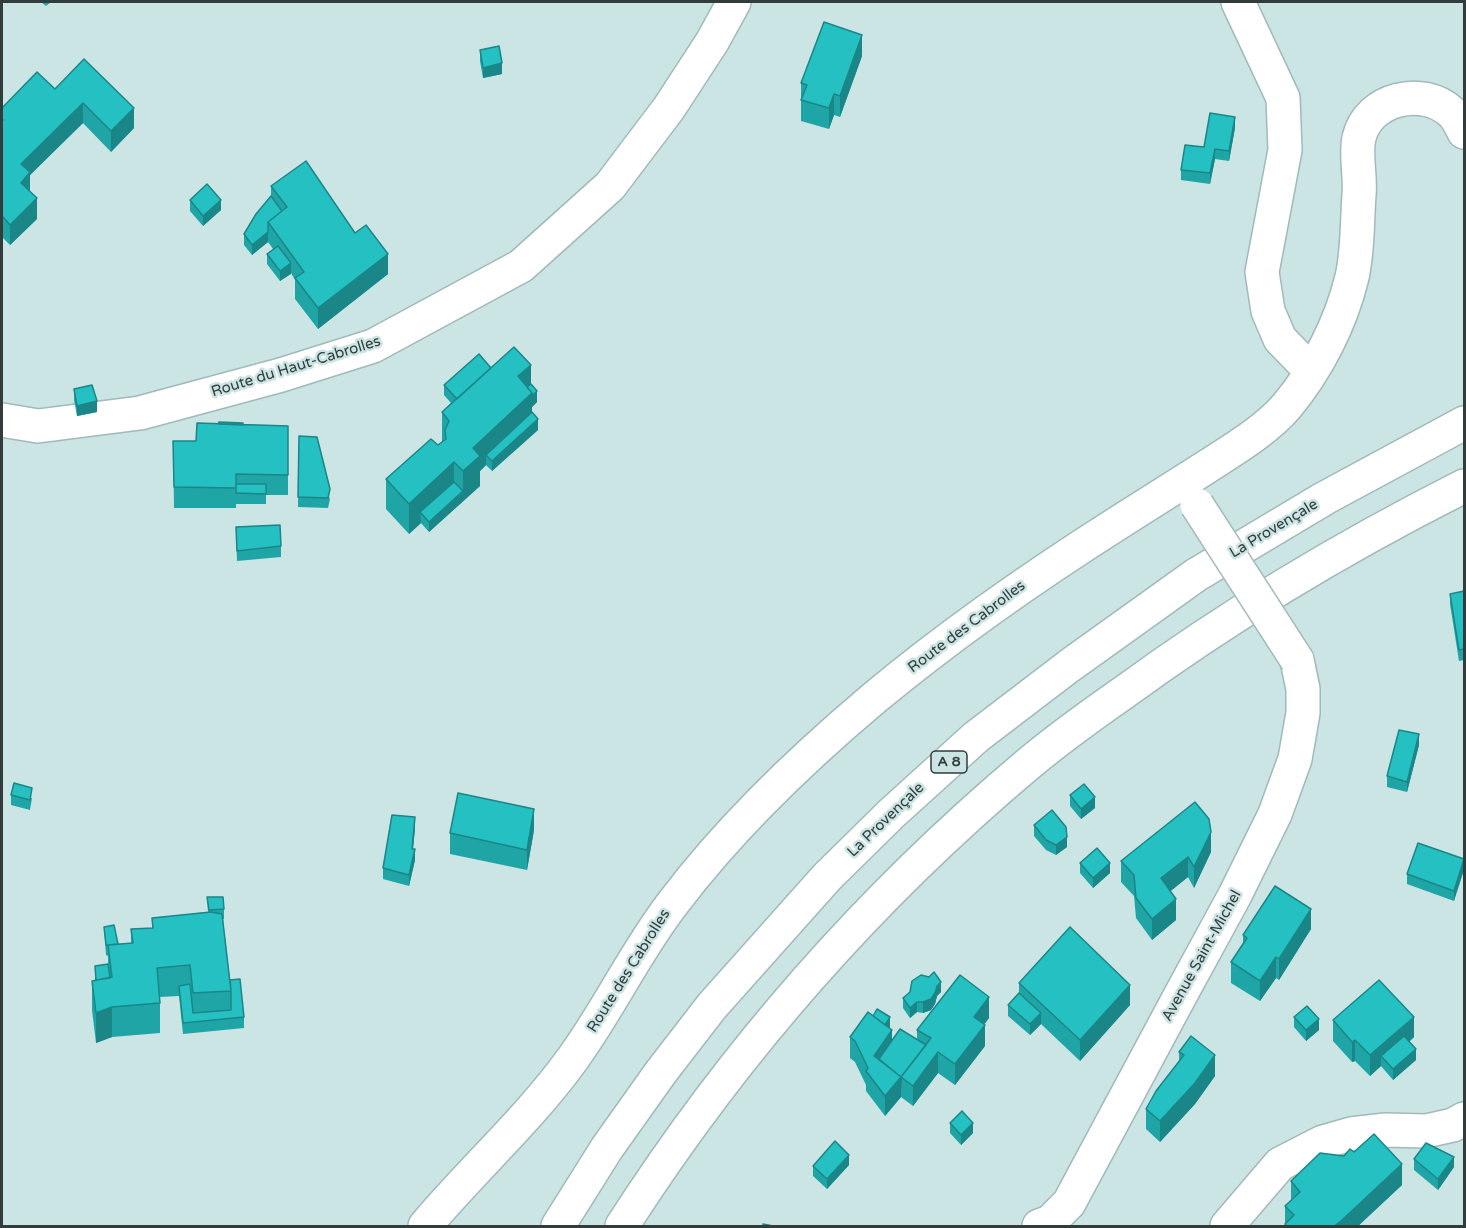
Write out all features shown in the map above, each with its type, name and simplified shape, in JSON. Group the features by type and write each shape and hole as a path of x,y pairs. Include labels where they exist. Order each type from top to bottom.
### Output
{"main road":[{"name":"Route du Haut-Cabrolles","path":"2,420 38,426 140,412 281,375 373,346 521,266 610,186 669,108 712,42 734,2"},
{"path":"1238,2 1282,98 1285,150 1262,272 1268,311 1280,339 1311,371"},
{"name":"Route des Cabrolles","path":"425,1227 546,1093 574,1058 670,906 706,862 787,778 870,702 987,610 1051,566 1189,494 1285,409 1311,371 1335,329 1352,274 1360,189 1358,139 1366,123 1381,106 1399,99 1419,98 1437,103 1453,113 1464,132"},
{"name":"La Provençale","path":"558,1227 607,1148 712,1006 827,877 891,814 976,737 1069,666 1196,575 1325,498 1460,425"},
{"path":"622,1227 695,1118 790,999 854,928 970,815 1029,764 1092,715 1205,635 1366,537 1462,488"},
{"name":"Avenue Saint-Michel","path":"1039,1227 1050,1222 1069,1203 1236,895 1275,814 1295,759 1303,713 1303,689 1297,660 1189,494"},
{"path":"1227,1227 1280,1164 1323,1142 1351,1134 1386,1130 1426,1131 1453,1125 1464,1119"}],"building":[{"path":"824,22 862,35 840,96 834,94 829,108 801,100 807,85 801,83"},
{"path":"499,46 502,63 483,68 480,50"},
{"path":"84,59 134,108 111,131 83,103 21,164 30,172 21,183 37,198 10,225 2,216 2,108 37,72 55,89"},
{"path":"1210,113 1235,117 1229,151 1215,149 1210,173 1181,170 1185,145 1204,147"},
{"path":"306,161 355,233 366,225 388,254 318,308 295,278 304,272 268,222 287,207 271,186"},
{"path":"207,184 221,200 203,216 190,200"},
{"path":"271,196 282,211 268,222 268,232 252,245 244,234 256,214"},
{"path":"278,246 291,263 280,271 267,254"},
{"path":"514,347 531,365 518,376 532,393 473,448 480,456 463,471 454,462 409,504 386,479 431,439 438,445 446,439 445,430 449,421 442,412"},
{"path":"479,354 491,368 457,399 444,385"},
{"path":"531,384 537,391 532,396 527,387"},
{"path":"92,385 97,401 77,406 74,389"},
{"path":"532,412 538,419 492,461 486,455"},
{"path":"219,422 243,423 243,425 218,424"},
{"path":"197,423 288,426 288,475 236,474 236,488 174,487 173,441 196,441"},
{"path":"299,436 317,437 330,489 328,498 298,497"},
{"path":"454,482 463,491 429,522 420,512"},
{"path":"236,484 266,484 266,494 236,493"},
{"path":"280,525 281,546 237,551 236,527"},
{"path":"1464,591 1464,649 1459,650 1450,594"},
{"path":"1399,730 1419,734 1407,782 1387,776"},
{"path":"14,783 32,788 30,800 11,795"},
{"path":"1084,784 1095,797 1081,809 1070,795"},
{"path":"458,793 534,809 527,850 450,833"},
{"path":"1195,802 1209,819 1211,832 1194,867 1188,857 1161,878 1176,899 1152,919 1136,898 1134,875 1121,861"},
{"path":"1052,810 1066,827 1067,837 1056,845 1046,840 1034,825"},
{"path":"392,815 415,817 412,849 415,849 409,875 383,868"},
{"path":"1418,843 1464,859 1454,891 1407,874"},
{"path":"1097,848 1110,863 1093,878 1080,863"},
{"path":"1275,886 1311,909 1279,959 1276,957 1260,981 1231,962 1247,938 1243,935"},
{"path":"207,897 223,897 224,909 209,910"},
{"path":"211,912 222,914 231,991 193,993 190,965 157,968 160,1003 112,1007 96,1013 92,981 112,977 108,945 133,943 131,929 153,928 152,918"},
{"path":"114,925 118,944 108,946 104,927"},
{"path":"1070,927 1130,985 1080,1040 1019,983"},
{"path":"108,964 110,978 96,980 95,966"},
{"path":"934,972 941,982 931,999 917,1002 910,1008 903,998 910,992 912,981 921,975 929,977"},
{"path":"960,975 989,997 974,1017 985,1025 955,1064 938,1052 913,1086 901,1077 931,1038 917,1030"},
{"path":"240,979 244,1017 183,1023 179,986 190,984 193,1013 231,1010 230,980"},
{"path":"1379,980 1414,1017 1370,1055 1355,1040 1352,1042 1333,1020"},
{"path":"1019,993 1041,1013 1030,1024 1008,1005"},
{"path":"1307,1006 1319,1019 1306,1030 1294,1017"},
{"path":"877,1009 890,1017 885,1025 873,1016"},
{"path":"868,1012 892,1030 874,1056 901,1077 885,1096 866,1071 868,1068 855,1041 850,1037"},
{"path":"900,1029 926,1045 901,1077 879,1059"},
{"path":"1191,1036 1215,1055 1195,1083 1160,1121 1146,1109 1156,1091 1184,1055 1179,1052"},
{"path":"1404,1036 1416,1049 1393,1069 1381,1056"},
{"path":"962,1111 973,1123 961,1135 950,1123"},
{"path":"1374,1134 1402,1164 1333,1227 1287,1227 1285,1224 1294,1215 1285,1206 1300,1192 1291,1181 1320,1153 1344,1156 1350,1149 1354,1152"},
{"path":"835,1141 849,1155 827,1179 813,1166"},
{"path":"1426,1143 1454,1157 1438,1179 1414,1159"}]}
